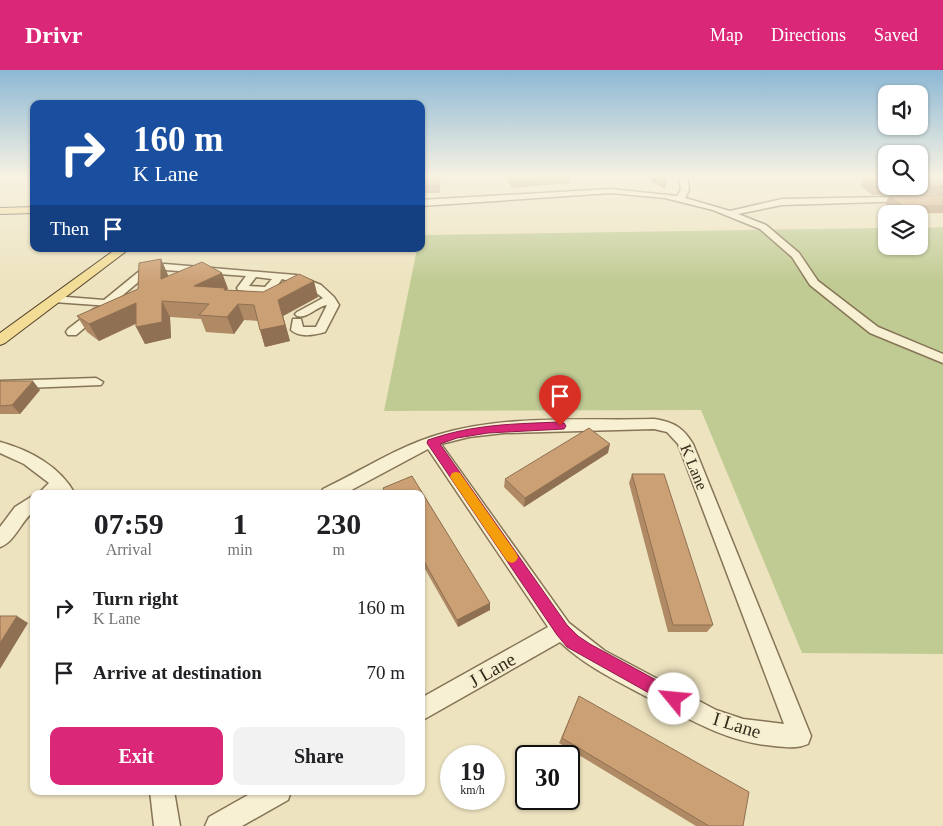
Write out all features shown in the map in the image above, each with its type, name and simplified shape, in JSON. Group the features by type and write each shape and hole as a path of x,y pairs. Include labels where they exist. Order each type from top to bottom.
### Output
{"main road":[{"path":"0,340 118,252"}],"street":[{"path":"731,213 763,226 796,255 814,283 874,330 943,359"},
{"path":"72,332 146,271 165,267 298,278 326,292 330,299 333,305 321,329 311,332 297,330 299,318 315,304 330,299"},
{"path":"253,274 242,288 268,291 279,276"},
{"path":"92,316 111,312 125,304 129,296 122,292"},
{"path":"54,299 106,304"},
{"path":"0,385 96,382"},
{"name":"K Lane","path":"432,443 464,433 488,429 654,424 676,429 686,446 800,736"},
{"path":"337,490 410,451 432,443"},
{"name":"I Lane","path":"432,443 562,630 573,642 584,650 733,728 762,734 800,736"},
{"path":"2,448 41,466 64,488"},
{"path":"0,540 21,512 30,505"},
{"name":"J Lane","path":"425,708 562,630"},
{"path":"163,795 167,826"},
{"path":"218,826 272,795"}],"green space":[{"path":"943,227 943,654 802,653 701,410 384,411 416,252 425,252 425,235 878,228 878,255 928,255 928,228"}],"building":[{"path":"161,259 161,279 202,262 222,273 194,286 263,292 299,274 314,281 278,300 285,325 260,330 254,305 238,304 227,317 199,315 209,304 162,301 162,322 136,327 136,303 89,324 77,316 138,289 139,263"},
{"path":"0,381 33,381 12,405 0,406"},
{"path":"589,428 610,444 525,498 505,479"},
{"path":"632,474 664,474 713,625 673,625"},
{"path":"412,476 421,490 384,490 383,488"},
{"path":"425,497 490,603 457,620 425,563"},
{"path":"0,616 17,616 0,643"},
{"path":"579,696 749,792 743,826 709,826 580,749 580,745 574,745 562,738"}],"slow traffic":[{"path":"456,477 512,557"}],"route":[{"path":"560,426 488,429 456,435 432,443 562,630 573,642 584,650 674,699"}]}
